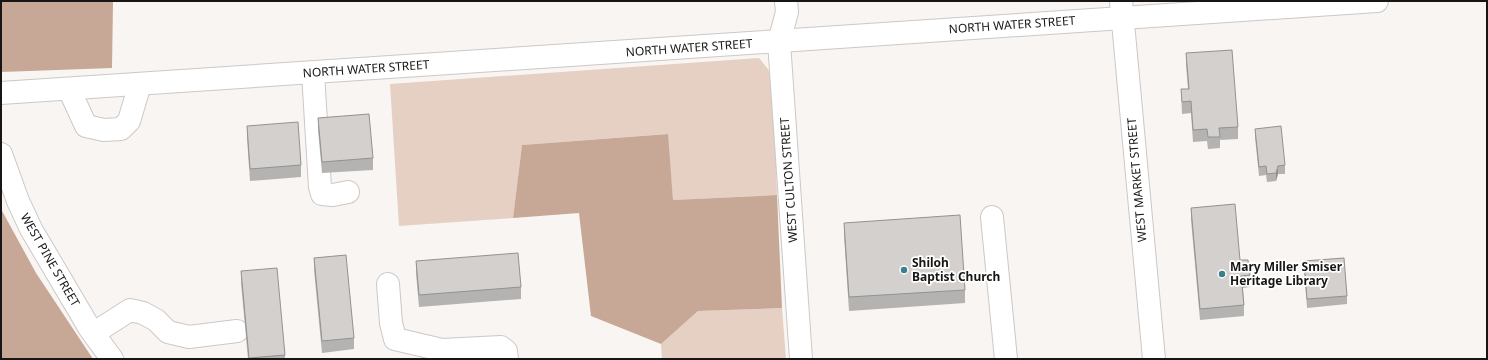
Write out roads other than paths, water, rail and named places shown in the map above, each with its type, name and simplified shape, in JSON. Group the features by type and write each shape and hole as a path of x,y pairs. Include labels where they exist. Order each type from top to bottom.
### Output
{"street":[{"name":"WEST CULTON STREET","path":"786,1 786,12 779,42 801,359"},
{"name":"NORTH WATER STREET","path":"1,94 779,42 1121,9 1377,1"},
{"name":"WEST MARKET STREET","path":"1121,9 1154,359"},
{"path":"313,73 320,187 322,194 333,195 348,192"},
{"path":"69,89 86,126 104,130 121,129 129,121 140,84"},
{"name":"WEST PINE STREET","path":"1,154 18,201 31,229 94,333 112,359"},
{"path":"992,217 1006,359"},
{"path":"388,284 391,323 395,339 446,355 501,347 506,351 507,359"},
{"path":"94,333 130,310 143,313 156,320 168,332 189,337 237,331"}],"place":[{"name":"Shiloh Baptist Church","path":"904,270"},
{"name":"Mary Miller Smiser Heritage Library","path":"1222,274"}]}
